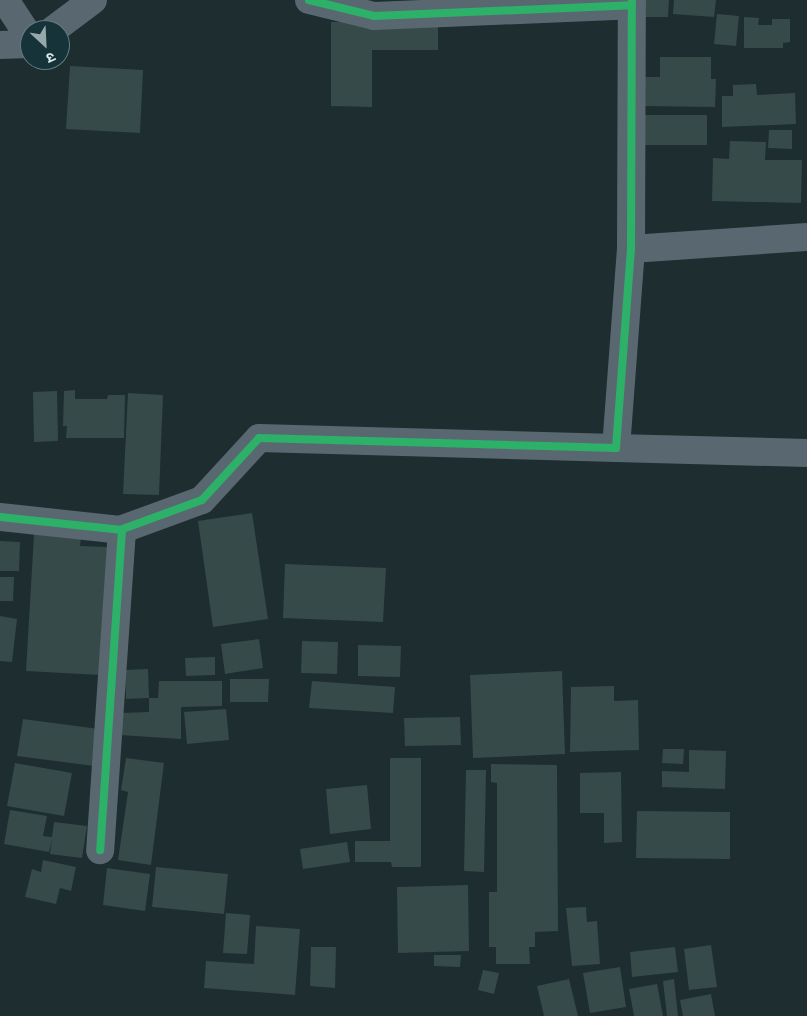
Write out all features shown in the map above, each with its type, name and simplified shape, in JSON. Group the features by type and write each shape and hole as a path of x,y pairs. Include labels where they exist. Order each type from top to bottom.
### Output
{"street":[{"path":"5,0 20,23"},
{"path":"67,20 94,0"},
{"path":"309,0 374,16 632,3 631,249 616,448"},
{"path":"0,45 20,44"},
{"path":"631,249 807,237"},
{"path":"0,517 120,530 202,500 259,438 807,453"},
{"path":"100,850 120,530"}],"building":[{"path":"639,0 669,0 668,17 638,17"},
{"path":"674,0 716,0 714,17 673,14"},
{"path":"717,14 739,16 736,46 714,44"},
{"path":"744,17 759,18 758,25 772,25 772,19 790,19 790,42 783,43 783,48 744,48"},
{"path":"331,22 438,22 438,50 372,50 372,107 331,106"},
{"path":"660,57 711,57 711,79 716,79 715,107 642,106 643,77 660,77"},
{"path":"70,66 143,70 140,133 66,129"},
{"path":"756,84 757,95 795,93 796,124 722,127 722,96 733,96 733,85"},
{"path":"640,115 707,115 707,145 640,145"},
{"path":"769,130 792,130 792,149 768,148"},
{"path":"730,141 766,142 765,160 802,160 801,203 712,201 713,158 729,159"},
{"path":"75,390 75,399 107,399 108,395 125,395 124,438 66,438 67,426 63,426 64,391"},
{"path":"57,391 58,441 34,442 33,392"},
{"path":"128,393 163,395 159,495 123,494"},
{"path":"252,513 268,619 213,627 198,521"},
{"path":"34,534 81,537 80,546 108,547 100,675 26,671"},
{"path":"0,541 20,542 19,571 0,571"},
{"path":"285,564 386,568 383,622 283,618"},
{"path":"0,577 14,577 13,601 0,601"},
{"path":"0,616 17,619 12,662 0,661"},
{"path":"259,639 263,668 225,674 221,644"},
{"path":"302,641 338,642 337,674 301,673"},
{"path":"358,645 401,646 400,677 358,676"},
{"path":"215,657 215,675 186,676 185,658"},
{"path":"148,669 149,698 126,699 125,670"},
{"path":"562,671 565,754 473,758 470,675"},
{"path":"230,679 269,679 268,702 230,702"},
{"path":"159,681 222,681 222,706 181,707 181,739 120,735 120,713 149,712 149,698 158,698"},
{"path":"312,681 395,687 393,713 309,708"},
{"path":"614,686 614,701 638,700 639,750 570,752 571,687"},
{"path":"226,709 229,740 187,744 184,712"},
{"path":"460,717 461,745 405,746 404,718"},
{"path":"23,719 99,729 94,766 17,756"},
{"path":"663,749 684,749 683,764 662,763"},
{"path":"689,750 726,751 725,789 662,787 662,771 689,772"},
{"path":"126,758 164,763 151,865 118,860 128,792 121,790"},
{"path":"390,758 421,758 421,867 392,867 391,862 355,862 355,841 390,841"},
{"path":"15,763 72,773 64,816 7,806"},
{"path":"491,764 557,765 558,931 535,932 535,947 529,947 530,964 496,964 496,947 489,947 489,892 497,892 497,783 491,782"},
{"path":"466,770 486,770 484,872 464,871"},
{"path":"621,772 622,842 604,843 604,813 580,813 580,773"},
{"path":"367,785 371,829 330,834 326,789"},
{"path":"10,810 47,816 43,836 52,837 54,822 87,826 82,858 50,854 52,840 49,852 4,844"},
{"path":"637,811 730,812 730,859 636,858"},
{"path":"347,842 350,862 303,869 300,849"},
{"path":"43,860 76,867 71,891 60,888 56,904 25,897 32,869 41,872"},
{"path":"156,867 228,874 224,914 152,907"},
{"path":"107,868 150,874 145,911 103,905"},
{"path":"468,885 469,951 398,953 397,887"},
{"path":"586,907 587,922 597,921 600,964 572,966 566,908"},
{"path":"226,913 250,915 247,954 223,953"},
{"path":"256,926 300,929 295,995 204,988 206,961 254,964"},
{"path":"711,945 717,987 689,990 684,949"},
{"path":"311,947 336,947 335,988 310,986"},
{"path":"675,947 678,972 632,977 630,952"},
{"path":"434,955 461,955 460,967 434,966"},
{"path":"620,967 626,1007 590,1013 583,973"},
{"path":"483,970 499,973 494,994 478,990"},
{"path":"569,979 578,1016 544,1016 537,986"},
{"path":"674,979 678,1016 667,1016 663,981"},
{"path":"657,984 663,1016 634,1016 629,989"},
{"path":"711,994 715,1016 683,1016 680,1000"}],"cycle path":[{"path":"309,0 374,16 632,5"},
{"path":"120,530 202,500 259,438 616,448 631,249 632,0"},
{"path":"0,517 122,530 100,850"}]}
